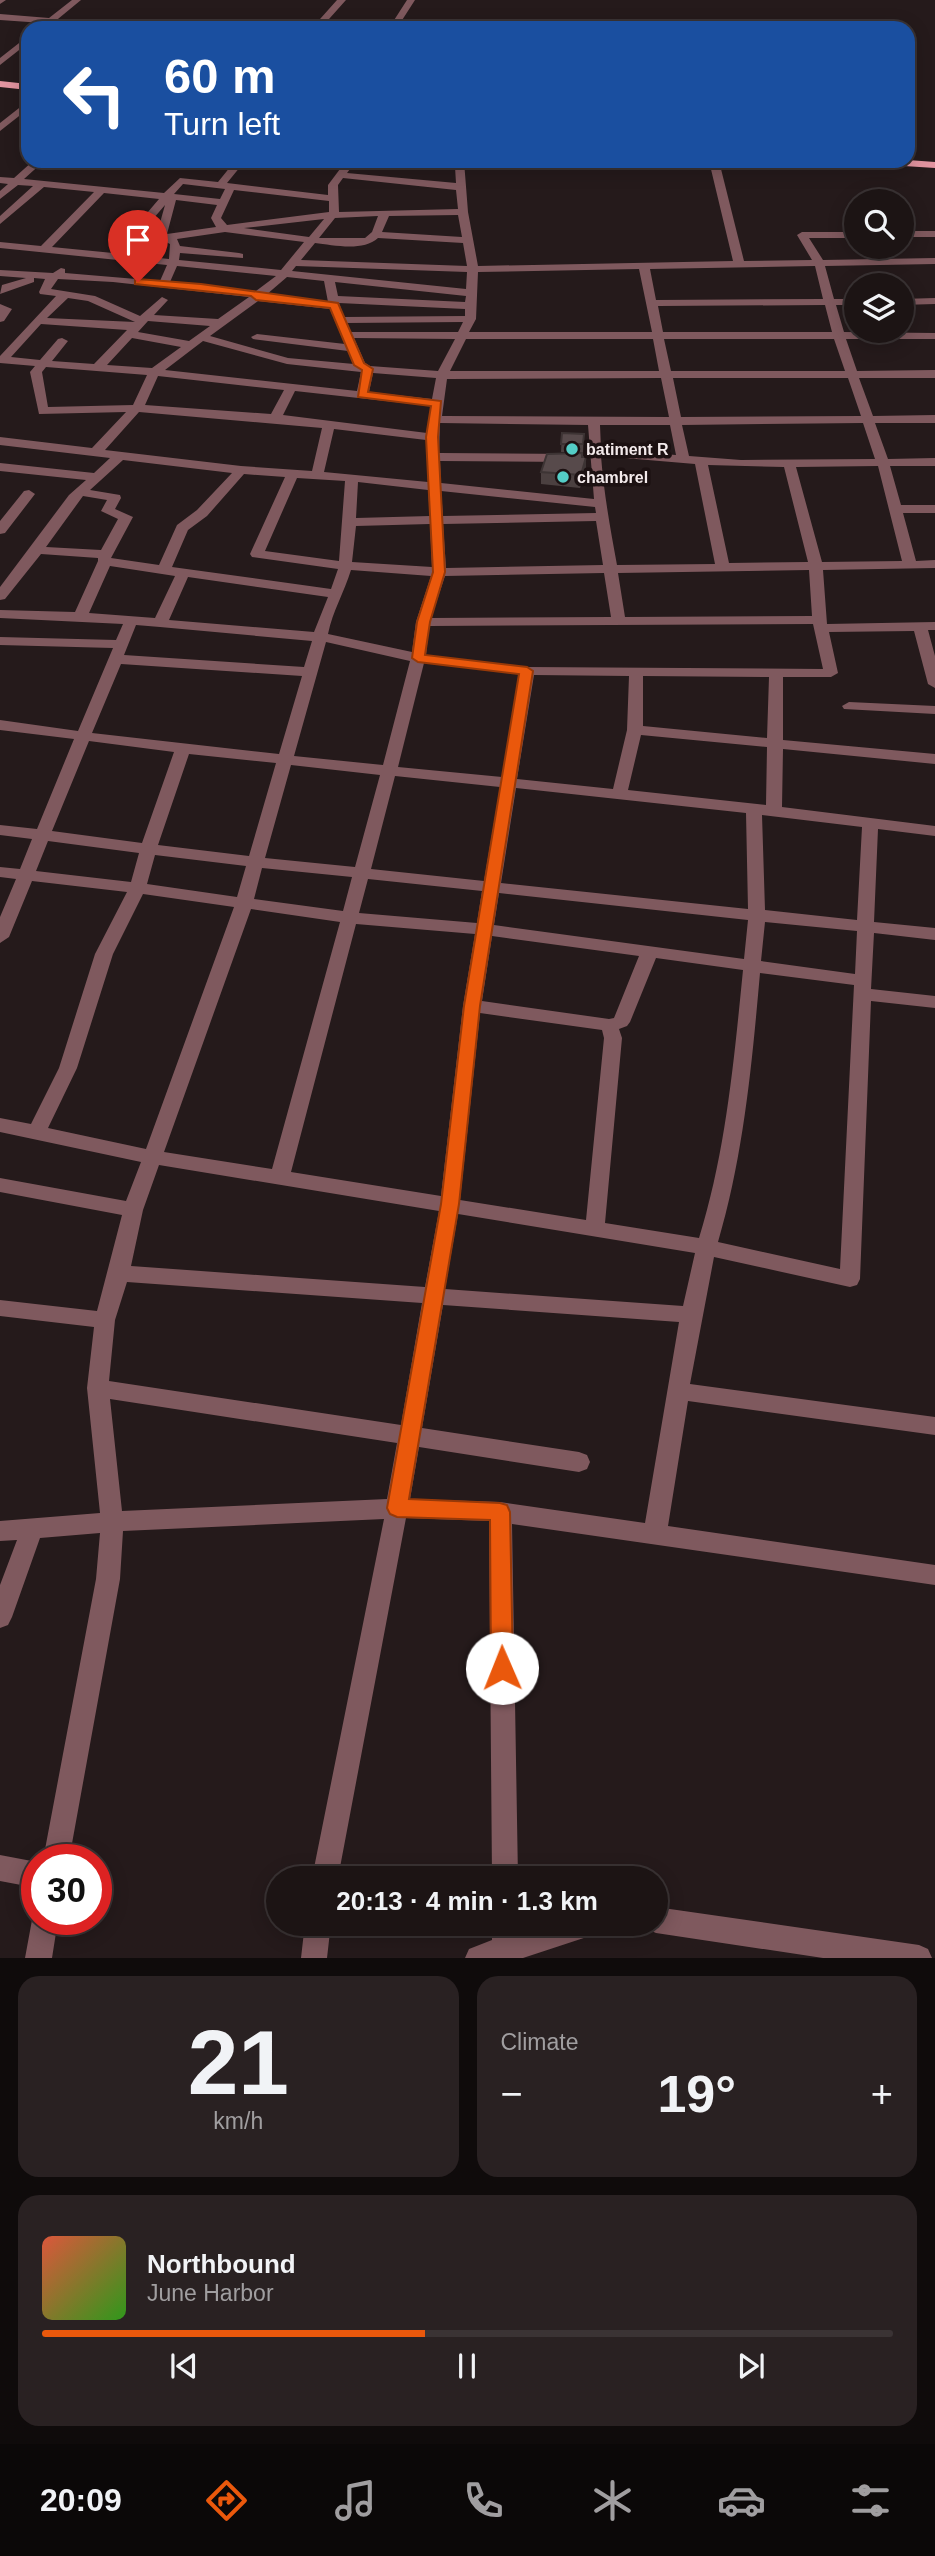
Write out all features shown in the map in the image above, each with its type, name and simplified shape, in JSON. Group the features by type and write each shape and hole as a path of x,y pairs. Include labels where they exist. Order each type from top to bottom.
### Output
{"main road":[{"path":"0,85 21,86"},
{"path":"915,164 935,165"}],"street":[{"path":"0,17 51,21 77,0"},
{"path":"322,21 342,0"},
{"path":"398,21 411,0"},
{"path":"2,58 21,44"},
{"path":"0,128 21,110"},
{"path":"0,196 30,168"},
{"path":"236,168 226,186 216,218 218,224 226,229 350,243 368,241 375,235 385,213"},
{"path":"96,452 136,408 155,372 284,274 334,213 332,185 346,168"},
{"path":"280,1177 389,771 418,658 423,622 439,572 437,487 432,437 434,419 442,375 463,337 471,306 473,268 463,212 459,168"},
{"path":"716,168 739,264"},
{"path":"341,175 461,187"},
{"path":"0,180 222,202"},
{"path":"116,256 180,181 332,198"},
{"path":"0,221 43,184"},
{"path":"44,249 102,190"},
{"path":"161,237 168,197"},
{"path":"161,237 185,236 246,223 334,213 463,212"},
{"path":"844,234 802,235 819,262 839,336 883,463 910,565"},
{"path":"914,234 935,234"},
{"path":"375,235 468,240"},
{"path":"161,237 176,242 174,262 163,284"},
{"path":"0,245 329,278 471,306"},
{"path":"174,249 239,256"},
{"path":"77,252 49,281 44,292 91,298 139,325 287,361 442,375 935,374"},
{"path":"291,263 473,268 935,261"},
{"path":"644,266 683,458"},
{"path":"212,288 231,268"},
{"path":"0,274 212,288 258,296 334,302 471,306"},
{"path":"0,291 43,276"},
{"path":"329,278 334,302 360,365 368,369"},
{"path":"2,360 65,294"},
{"path":"97,368 162,300"},
{"path":"914,302 935,301"},
{"path":"651,303 844,302"},
{"path":"342,320 471,306"},
{"path":"0,307 6,309 0,319"},
{"path":"40,321 139,325 221,323"},
{"path":"349,335 935,336"},
{"path":"257,337 354,348"},
{"path":"62,341 36,372 43,411 136,408 275,419 432,437"},
{"path":"2,360 155,372 437,403"},
{"path":"362,395 368,369"},
{"path":"275,419 291,387"},
{"path":"434,419 935,419"},
{"path":"594,421 595,456 619,621"},
{"path":"317,475 329,425"},
{"path":"0,441 241,470 437,487 602,510"},
{"path":"0,596 81,492 119,456"},
{"path":"435,457 595,456 683,458 701,463 789,464 935,462"},
{"path":"701,463 723,568"},
{"path":"0,614 80,617 320,637 418,658 527,671 831,673 820,624 816,566 789,464"},
{"path":"0,467 97,477"},
{"path":"164,569 182,528 202,513 241,470"},
{"path":"293,473 257,554 345,566 439,572 935,564"},
{"path":"59,1844 108,1579 112,1522 98,1388 105,1320 133,1210 244,904 320,637 323,618 338,594 345,566 352,478"},
{"path":"80,617 104,558 126,517 107,512 115,498 81,492"},
{"path":"0,530 29,494"},
{"path":"0,509 17,511"},
{"path":"895,509 935,509"},
{"path":"347,522 437,522 602,510"},
{"path":"37,550 338,594"},
{"path":"160,623 184,572"},
{"path":"1,930 131,621"},
{"path":"423,622 619,621 927,626 935,684"},
{"path":"0,641 121,644"},
{"path":"116,659 310,672"},
{"path":"327,1866 397,1508 450,1204 472,1006 527,671"},
{"path":"620,793 635,730 636,672"},
{"path":"774,810 776,673"},
{"path":"849,706 935,710"},
{"path":"0,725 284,761 754,807 935,831"},
{"path":"635,730 935,759"},
{"path":"36,1133 68,1068 104,954 119,920 138,888 148,849 183,748"},
{"path":"655,1534 691,1315 706,1247 720,1201 741,1081 757,916 754,807"},
{"path":"0,1125 152,1157 706,1247 850,1279 870,822"},
{"path":"0,830 256,862 935,934"},
{"path":"0,872 26,873 350,918 484,929 650,951 751,966 935,1002"},
{"path":"472,1006 609,1024 621,1022 650,951"},
{"path":"595,1229 613,1038 609,1024"},
{"path":"0,1185 133,1210"},
{"path":"119,1273 691,1315"},
{"path":"0,1308 105,1320"},
{"path":"98,1388 579,1462"},
{"path":"679,1391 935,1426"},
{"path":"0,1531 112,1522 397,1508 500,1512 935,1575"},
{"path":"500,1512 505,1866"},
{"path":"0,1617 32,1529"},
{"path":"0,1868 21,1872"},
{"path":"668,1922 919,1958"},
{"path":"38,1958 42,1935"},
{"path":"314,1958 317,1936"},
{"path":"478,1958 505,1936"}],"building":[{"path":"562,433 584,434 583,444 561,444"},
{"path":"582,453 582,457 586,457 581,475 541,472 547,454"}],"place":[{"name":"batiment R","path":"572,449"},
{"name":"chambrel","path":"563,477"}],"route":[{"path":"138,282 201,287 259,295 256,297 334,306 360,365 368,369 362,395 437,403 432,437 437,487 439,572 423,622 418,658 527,671 472,1006 450,1204 397,1508 500,1512 502,1668"}]}
